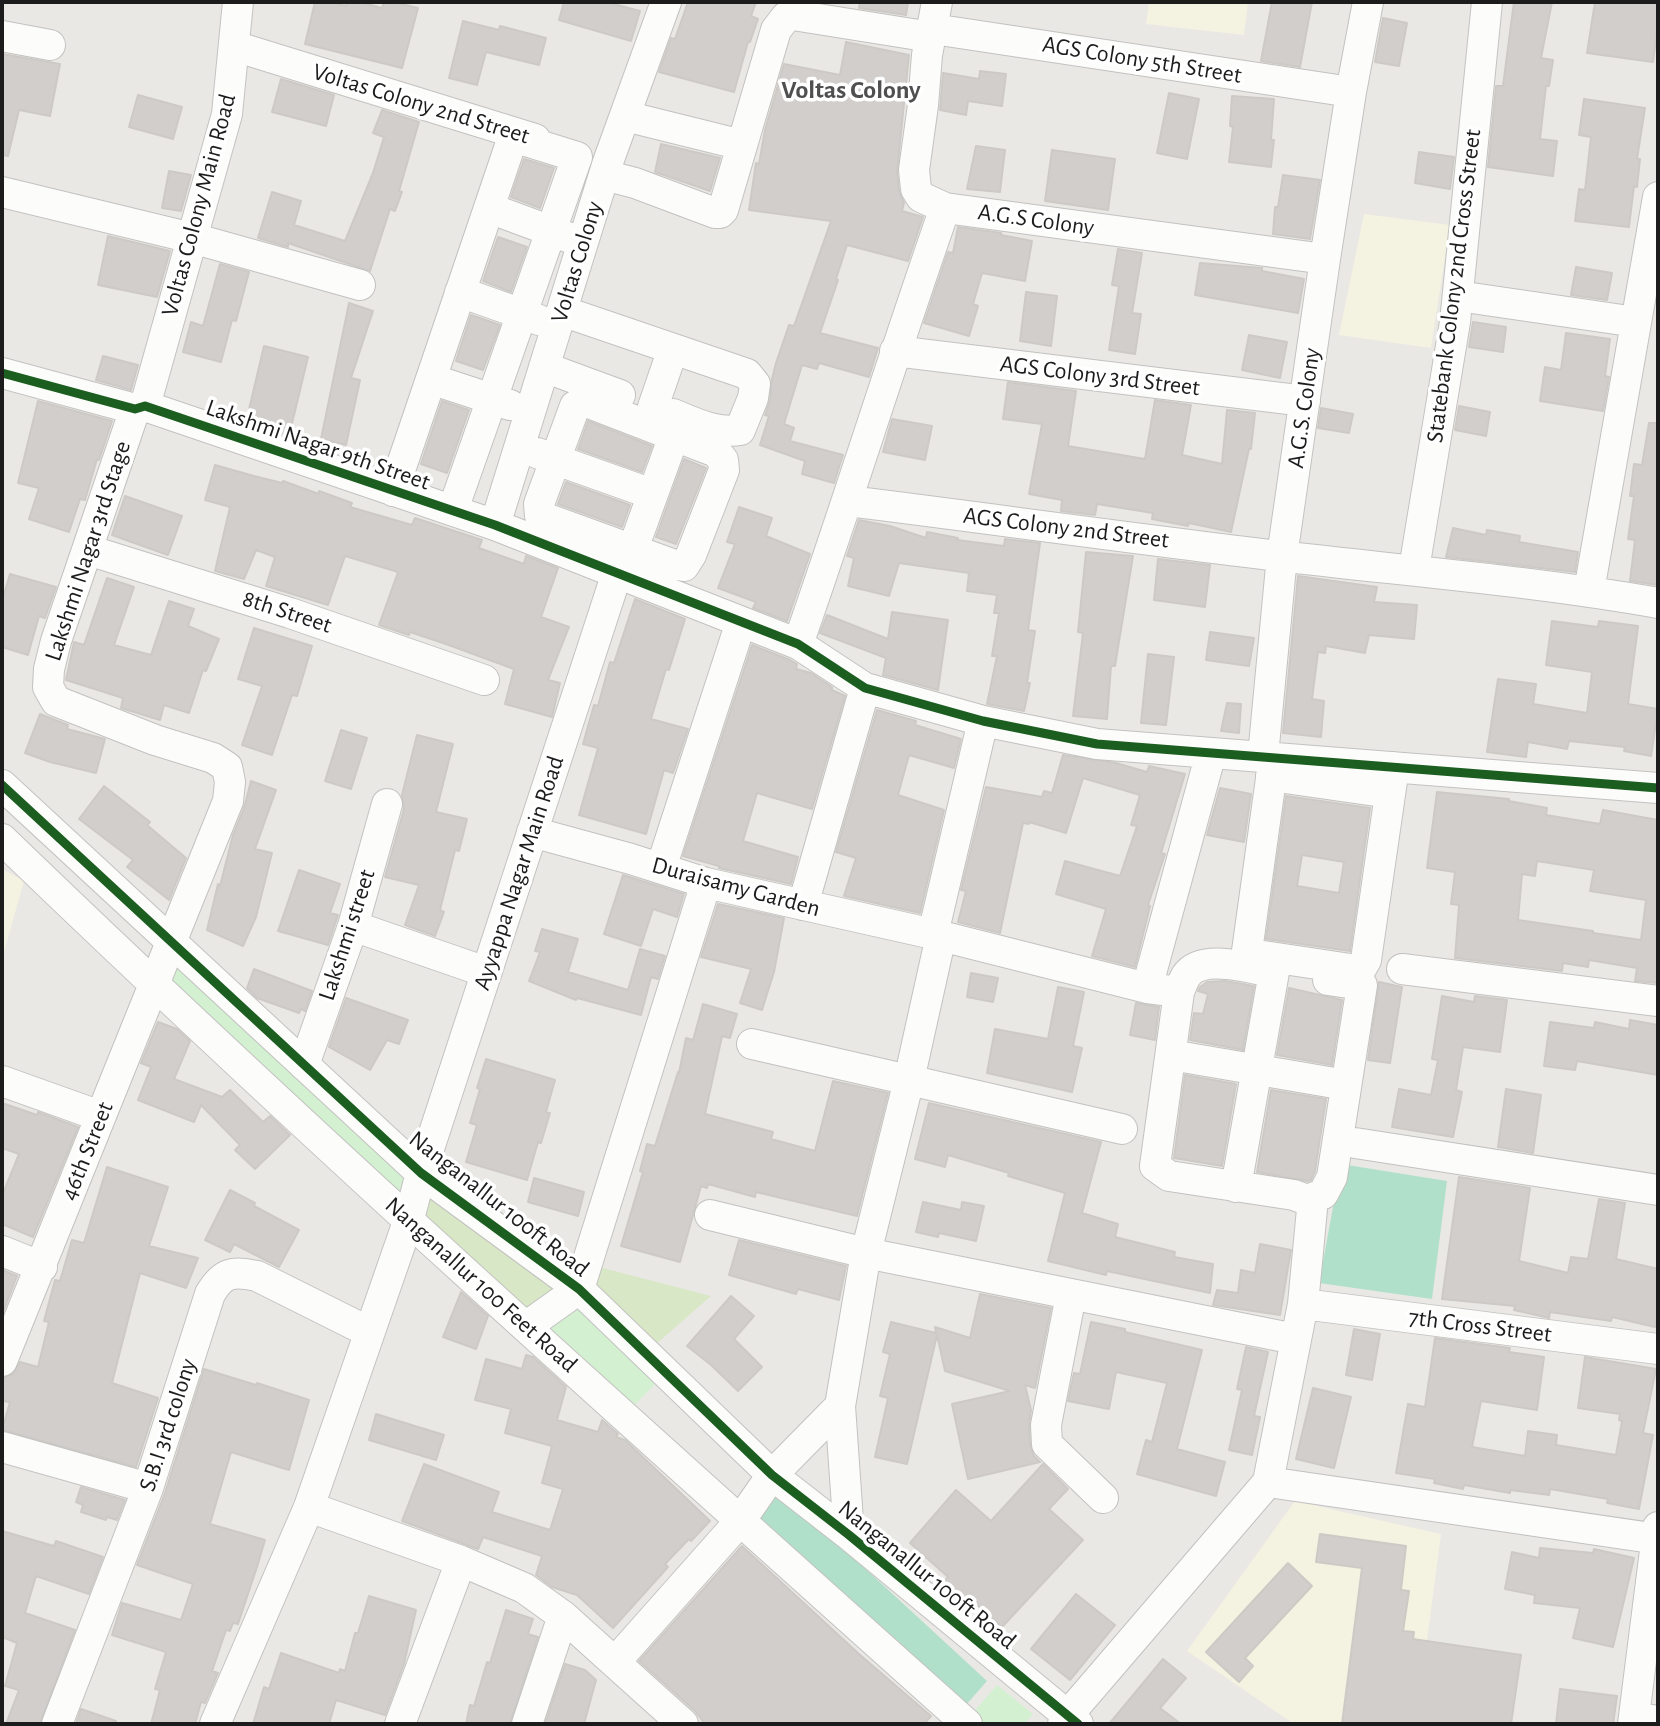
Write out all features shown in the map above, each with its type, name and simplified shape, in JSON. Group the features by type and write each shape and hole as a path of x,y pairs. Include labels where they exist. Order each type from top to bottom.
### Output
{"street":[{"name":"Voltas Colony Main Road","path":"140,407 227,114 238,2"},
{"name":"Voltas Colony","path":"495,525 606,168 666,2"},
{"path":"1325,259 1368,2"},
{"name":"Statebank Colony 2nd Cross Street","path":"1414,569 1458,296 1488,2"},
{"name":"AGS Colony 5th Street","path":"742,145 776,30 786,17 793,15 934,23 1351,92"},
{"path":"934,23 927,55 915,180 921,197 945,208"},
{"path":"2,36 50,45"},
{"name":"Voltas Colony 2nd Street","path":"234,46 606,168 635,183 715,213 720,213 742,145"},
{"path":"625,116 742,145"},
{"path":"393,491 513,137 577,157 456,501 457,512"},
{"path":"2,192 192,238 360,285"},
{"path":"1589,591 1658,198"},
{"path":"489,208 583,243"},
{"name":"A.G.S Colony","path":"798,644 849,501 895,351 945,208 1325,259"},
{"name":"A.G.S. Colony","path":"1325,259 1282,556 1269,763 1247,951 1250,954 1357,970 1362,967 1366,960 1392,780"},
{"path":"460,292 522,314 559,319 673,349 747,374 754,384 753,398 740,430 728,432 709,428 544,367"},
{"path":"1458,296 1636,322"},
{"path":"653,407 673,349"},
{"name":"AGS Colony 3rd Street","path":"895,351 1305,401"},
{"name":"Lakshmi Nagar 9th Street","path":"2,373 140,407 624,566"},
{"path":"431,379 531,412"},
{"path":"624,566 684,566 691,555 724,470 723,460 716,452 584,401 575,406 539,504 540,516 624,566 741,622 798,644 865,688 983,720 1097,744 1211,753 1392,780 1658,788"},
{"name":"Lakshmi Nagar 3rd Stage","path":"140,407 56,641 48,687 56,701 155,740 213,758 227,767 230,782 228,801 172,942"},
{"name":"Ayyappa Nagar Main Road","path":"215,1724 309,1507 409,1219 421,1173 532,832 624,566 674,436"},
{"path":"520,447 653,494"},
{"name":"AGS Colony 2nd Street","path":"849,501 1282,556 1589,591 1658,603"},
{"name":"8th Street","path":"88,550 290,613 484,680"},
{"path":"661,868 741,622"},
{"path":"803,905 865,688"},
{"path":"849,1535 840,1406 866,1253 909,1080 983,720"},
{"path":"1147,988 1211,753"},
{"name":"Nanganallur 100ft Road","path":"2,785 421,1173 579,1289 772,1475 849,1535 1069,1721"},
{"name":"Lakshmi street","path":"304,1065 353,926 387,804"},
{"name":"Duraisamy Garden","path":"532,832 706,883 937,935 1147,988 1179,992"},
{"name":"Nanganallur 100 Feet Road","path":"2,839 154,986 740,1521 967,1724"},
{"path":"527,1326 579,1289 706,883"},
{"path":"353,926 486,972"},
{"name":"46th Street","path":"2,1362 172,942"},
{"path":"1069,1721 1268,1482 1303,1304 1312,1209 1307,1200 1294,1195 1169,1176 1155,1166 1179,992 1185,977 1200,965 1218,963 1362,985 1332,1177 1323,1194 1307,1200"},
{"path":"1402,969 1658,1001"},
{"path":"1236,1186 1274,972"},
{"path":"752,1044 1122,1129"},
{"path":"1171,1055 1346,1085"},
{"path":"2,1081 100,1116"},
{"path":"1355,1143 1658,1190"},
{"path":"710,1215 866,1253 1295,1339"},
{"path":"2,1251 42,1267"},
{"name":"S.B.I 3rd colony","path":"57,1724 148,1488 210,1294 219,1280 230,1274 257,1276 369,1332"},
{"path":"1071,1295 1046,1425 1047,1444 1103,1498"},
{"name":"7th Cross Street","path":"1303,1304 1658,1349"},
{"path":"615,1662 740,1521 772,1475 840,1406"},
{"path":"2,1447 148,1488"},
{"path":"1268,1482 1658,1539"},
{"path":"309,1507 461,1561 524,1588 563,1616 683,1724"},
{"path":"1642,1721 1658,1527"},
{"path":"400,1724 461,1561"},
{"path":"527,1724 563,1616"}],"shaded area":[{"path":"1149,2 1248,2 1244,35 1146,24"},
{"path":"1364,214 1450,225 1431,348 1339,335"},
{"path":"2,869 24,881 2,959"},
{"path":"1295,1501 1441,1534 1416,1724 1294,1724 1187,1651"}],"green space":[{"path":"177,955 415,1175 406,1208 164,986"},
{"path":"1341,1164 1447,1181 1432,1299 1319,1283"},
{"path":"427,1184 560,1288 528,1311 416,1217"},
{"path":"595,1266 711,1296 654,1346 589,1290"},
{"path":"570,1299 655,1384 629,1411 541,1326"},
{"path":"779,1489 987,1681 966,1705 753,1520"},
{"path":"997,1685 1033,1714 1024,1724 984,1724 971,1715"}],"building":[{"path":"315,2 346,6 347,2 359,2 382,8 384,2 393,2 418,8 402,68 305,44"},
{"path":"564,2 606,2 640,11 631,41 559,20"},
{"path":"688,2 756,2 751,16 758,19 748,42 734,92 659,72 671,38 675,39"},
{"path":"860,2 908,2 906,15 859,8"},
{"path":"1272,2 1312,2 1300,67 1261,61"},
{"path":"1514,2 1552,2 1541,58 1553,60 1549,86 1546,86 1540,139 1557,141 1553,176 1488,167 1496,86 1503,86"},
{"path":"1595,2 1658,2 1653,62 1587,53"},
{"path":"1383,18 1407,23 1399,66 1375,62"},
{"path":"463,21 499,30 500,26 546,38 539,65 486,52 477,85 449,78"},
{"path":"846,42 909,55 897,172 899,191 904,203 902,211 923,217 908,261 847,245 820,333 878,348 869,377 819,363 817,369 802,365 784,424 794,428 790,441 843,455 834,483 802,474 805,461 760,445 769,416 765,415 776,363 789,325 794,326 831,221 749,210 756,163 759,164 765,130 784,64 840,75"},
{"path":"2,54 60,64 50,116 19,110 8,156 2,155"},
{"path":"980,71 1006,74 1002,106 968,101 966,115 940,110 943,73 979,79"},
{"path":"281,79 334,95 326,126 272,112"},
{"path":"1169,93 1199,99 1187,159 1157,153"},
{"path":"138,95 182,107 173,139 129,127"},
{"path":"1232,96 1274,99 1271,167 1229,162 1233,127 1230,126"},
{"path":"1584,99 1645,108 1637,159 1640,159 1637,187 1634,186 1629,227 1575,221 1579,189 1585,190 1591,137 1579,135"},
{"path":"382,110 419,122 399,191 402,192 395,211 390,209 370,271 288,243 288,247 258,238 272,192 301,201 294,225 345,241 373,173 384,137 373,133"},
{"path":"661,144 720,158 710,191 655,172"},
{"path":"976,146 1005,150 1000,192 967,189"},
{"path":"1052,150 1115,159 1108,210 1045,201"},
{"path":"1419,152 1454,157 1450,189 1415,183"},
{"path":"524,159 554,168 540,208 511,197"},
{"path":"169,171 191,175 181,211 162,208"},
{"path":"1283,175 1320,180 1310,239 1273,234 1275,207 1278,207"},
{"path":"958,227 1032,241 1025,281 982,273 973,304 978,306 969,336 924,323 948,252 953,253"},
{"path":"108,236 170,251 157,297 98,285"},
{"path":"498,237 527,247 511,292 483,281"},
{"path":"1118,249 1142,253 1132,313 1141,314 1135,354 1109,350 1119,286 1112,285"},
{"path":"1200,263 1262,268 1262,271 1304,279 1298,313 1195,295"},
{"path":"220,264 249,272 236,321 232,320 221,362 183,352 191,322 203,326"},
{"path":"1576,267 1612,273 1607,300 1571,295"},
{"path":"1026,292 1057,296 1051,346 1020,341"},
{"path":"349,303 373,311 351,378 360,380 346,445 321,439"},
{"path":"471,315 500,325 483,370 456,361"},
{"path":"1473,322 1506,327 1503,352 1469,347"},
{"path":"1566,333 1610,339 1605,376 1609,377 1603,411 1540,401 1545,367 1561,370"},
{"path":"1249,335 1287,342 1280,378 1242,370"},
{"path":"264,346 308,357 289,436 246,422"},
{"path":"103,356 138,365 131,390 96,380"},
{"path":"1008,382 1076,391 1068,446 1145,459 1155,400 1191,405 1182,455 1222,464 1227,410 1255,413 1251,449 1231,532 1152,519 1153,513 1097,504 1095,515 1061,511 1062,500 1029,494 1042,424 1003,419"},
{"path":"38,401 112,421 85,500 80,499 69,532 29,519 39,488 18,483"},
{"path":"442,401 469,410 447,473 421,464"},
{"path":"1459,406 1490,412 1486,436 1455,430"},
{"path":"1321,408 1353,414 1349,433 1318,428"},
{"path":"892,419 932,426 925,460 883,452"},
{"path":"588,421 652,446 642,472 578,449"},
{"path":"1649,423 1658,423 1658,585 1630,581 1635,540 1628,539 1634,496 1630,496 1634,464 1642,465"},
{"path":"684,459 706,468 676,544 656,537"},
{"path":"215,465 282,483 283,481 319,494 319,491 352,503 350,507 412,525 415,518 482,540 479,548 524,564 526,556 558,568 541,617 569,627 548,680 560,683 552,717 505,704 514,669 410,632 409,635 379,625 398,572 345,556 328,605 266,586 275,557 256,550 244,579 215,571 230,507 205,500"},
{"path":"566,482 630,505 622,527 558,504"},
{"path":"125,496 182,516 168,555 112,535"},
{"path":"739,507 772,518 766,536 810,554 787,621 753,608 756,602 718,588 735,544 727,542"},
{"path":"859,520 890,526 926,538 927,532 958,538 957,540 1004,546 1005,539 1040,543 1028,630 1035,631 1027,683 1030,683 1024,711 987,704 997,656 992,656 999,613 994,613 997,595 967,591 969,573 899,563 889,596 848,586 854,558 847,556"},
{"path":"1453,528 1486,535 1487,530 1520,536 1519,542 1578,552 1575,572 1446,557"},
{"path":"1086,552 1133,556 1115,666 1111,666 1107,719 1073,716 1083,633 1078,632"},
{"path":"1158,559 1210,565 1205,607 1154,600"},
{"path":"10,574 56,587 45,618 39,616 28,655 2,647 2,601"},
{"path":"1298,576 1377,587 1374,602 1417,605 1414,639 1369,635 1365,653 1326,646 1325,653 1318,652 1312,699 1324,701 1321,737 1283,733"},
{"path":"107,578 134,587 114,645 151,655 169,601 194,609 188,626 219,639 206,671 203,670 189,713 164,705 160,720 121,708 123,698 66,680 74,642 84,645"},
{"path":"635,599 685,619 651,719 688,729 673,773 664,770 646,834 579,815 598,748 583,744 594,705 598,706 610,662 614,663"},
{"path":"892,612 948,620 938,690 883,675 886,658 820,633 827,615 888,639"},
{"path":"1552,621 1598,627 1599,621 1638,626 1628,704 1658,709 1651,756 1624,751 1625,747 1569,741 1567,749 1528,742 1526,757 1487,752 1498,679 1536,684 1533,704 1587,713 1592,672 1546,665"},
{"path":"254,628 312,646 297,696 292,695 272,755 242,745 262,686 238,679"},
{"path":"1210,632 1254,638 1249,666 1206,660"},
{"path":"752,645 790,660 797,664 796,669 811,673 832,687 832,690 845,696 812,809 757,793 743,841 798,857 791,884 719,868 683,856"},
{"path":"1148,654 1174,657 1166,725 1141,723"},
{"path":"1227,703 1241,704 1239,733 1221,731"},
{"path":"877,710 916,721 915,725 961,739 954,768 909,755 898,795 944,810 920,913 844,896 856,858 836,852"},
{"path":"40,714 68,725 67,729 105,739 96,773 25,753"},
{"path":"341,730 367,738 351,789 325,781"},
{"path":"417,735 453,744 436,812 467,819 459,851 455,850 440,910 444,912 435,936 405,925 419,885 385,877 404,809 402,795"},
{"path":"1063,755 1116,763 1147,772 1149,766 1185,774 1161,853 1165,854 1148,905 1150,906 1135,967 1092,956 1106,909 1056,894 1065,861 1120,876 1137,826 1131,825 1140,795 1083,778 1066,833 1029,822 1023,823 1000,933 958,922 966,891 961,890 986,787 1042,797 1044,791 1052,793"},
{"path":"251,781 276,790 255,849 272,853 256,917 243,946 207,930 218,884 220,886"},
{"path":"104,786 150,822 147,825 186,858 169,900 127,867 133,860 79,819"},
{"path":"1220,788 1251,794 1244,842 1207,835"},
{"path":"1437,792 1509,799 1547,808 1546,815 1600,824 1603,810 1658,820 1658,983 1635,981 1637,968 1589,960 1588,967 1563,963 1562,971 1455,958 1459,905 1451,904 1455,872 1427,868","holes":["1537,861 1594,870 1590,891 1646,900 1641,940 1518,920 1522,874 1535,876"]},
{"path":"1286,796 1370,808 1350,951 1266,939","holes":["1302,855 1344,862 1339,893 1297,886"]},
{"path":"299,870 340,884 330,913 338,915 328,945 278,931"},
{"path":"623,875 684,894 677,917 653,909 641,946 604,934"},
{"path":"718,904 784,918 774,972 762,1010 740,1003 751,969 701,957"},
{"path":"542,929 578,939 568,972 628,990 640,949 665,956 658,979 651,977 641,1015 577,998 576,1000 529,981 540,952 535,951"},
{"path":"254,969 312,991 305,1011 301,1009 299,1013 257,998 247,988"},
{"path":"971,973 998,978 993,1002 967,997"},
{"path":"1225,981 1254,986 1243,1050 1190,1040 1194,1013 1203,1014 1208,994 1198,991 1200,987 1207,982"},
{"path":"1379,982 1402,987 1390,1063 1368,1060"},
{"path":"1058,987 1084,992 1073,1046 1082,1048 1072,1092 987,1073 995,1029 1048,1039"},
{"path":"1289,988 1342,1000 1332,1065 1277,1055"},
{"path":"1442,996 1474,1002 1475,996 1507,1000 1500,1052 1463,1047 1456,1090 1462,1092 1453,1137 1392,1127 1399,1089 1431,1095 1438,1060 1432,1059"},
{"path":"346,998 408,1020 399,1044 387,1040 370,1070 329,1047"},
{"path":"1136,1003 1159,1007 1155,1040 1130,1035"},
{"path":"703,1004 737,1014 730,1038 722,1036 705,1114 773,1132 771,1139 815,1151 833,1081 888,1093 857,1216 756,1192 755,1197 708,1184 707,1188 701,1186 680,1262 621,1246 643,1172 640,1171 647,1144 655,1146 679,1073 686,1038 693,1040"},
{"path":"1630,1020 1658,1025 1658,1075 1577,1061 1575,1070 1544,1066 1550,1022 1594,1028 1595,1022 1629,1029"},
{"path":"158,1022 177,1029 190,1041 174,1079 222,1097 230,1090 263,1122 270,1116 290,1135 255,1169 235,1150 240,1145 201,1105 194,1122 138,1100 151,1067 141,1063"},
{"path":"486,1059 555,1080 546,1112 550,1113 527,1180 466,1162 477,1125 470,1123"},
{"path":"1185,1075 1236,1084 1222,1166 1174,1158"},
{"path":"1506,1089 1541,1095 1533,1153 1498,1147"},
{"path":"1271,1090 1326,1099 1315,1171 1311,1180 1257,1172"},
{"path":"2,1103 37,1115 38,1112 78,1127 33,1237 2,1224 2,1196 19,1154 2,1148"},
{"path":"929,1103 1101,1142 1082,1213 1118,1224 1115,1237 1175,1252 1174,1257 1213,1264 1210,1293 1107,1271 1106,1275 1048,1261 1065,1193 948,1155 945,1167 915,1159"},
{"path":"107,1167 168,1187 149,1246 198,1258 186,1288 140,1273 112,1383 158,1398 136,1467 2,1430 10,1402 2,1401 2,1378 13,1374 20,1362 38,1367 49,1322 44,1321 55,1280 60,1281 72,1240 84,1243"},
{"path":"1459,1177 1530,1188 1519,1261 1568,1273 1571,1257 1588,1259 1599,1199 1625,1203 1616,1259 1658,1269 1658,1311 1655,1327 1612,1317 1611,1321 1550,1312 1549,1318 1514,1310 1515,1306 1442,1299"},
{"path":"534,1178 584,1192 578,1216 528,1202"},
{"path":"230,1190 299,1230 279,1267 234,1244 230,1252 205,1240"},
{"path":"923,1202 961,1210 962,1202 984,1206 976,1241 939,1233 938,1237 916,1232"},
{"path":"739,1240 846,1266 839,1300 798,1289 796,1294 729,1275"},
{"path":"1260,1244 1291,1250 1280,1315 1213,1305 1217,1290 1238,1293 1241,1270 1255,1273"},
{"path":"2,1270 17,1276 2,1315"},
{"path":"461,1292 488,1316 476,1349 443,1337"},
{"path":"980,1294 1051,1308 1035,1388 1025,1385 1031,1410 1030,1445 1034,1456 1040,1462 968,1479 952,1404 1010,1391 945,1371 937,1335 907,1464 875,1457 888,1398 880,1396 890,1354 883,1352 891,1322 936,1333 935,1327 970,1338"},
{"path":"731,1296 754,1316 734,1339 762,1367 738,1391 687,1346"},
{"path":"1091,1322 1202,1350 1177,1449 1225,1462 1216,1496 1137,1474 1146,1440 1152,1442 1167,1383 1116,1372 1109,1409 1068,1401 1074,1373 1080,1374"},
{"path":"1354,1329 1380,1334 1372,1380 1346,1375"},
{"path":"1435,1338 1510,1348 1509,1352 1544,1357 1537,1410 1481,1401 1472,1447 1525,1456 1528,1431 1557,1435 1556,1445 1616,1455 1622,1421 1619,1420 1620,1414 1578,1408 1585,1357 1656,1369 1643,1433 1653,1435 1639,1509 1607,1503 1608,1499 1550,1489 1549,1495 1510,1490 1510,1493 1464,1485 1463,1489 1434,1483 1435,1479 1396,1473 1408,1404 1425,1407"},
{"path":"1246,1347 1268,1352 1254,1416 1260,1417 1252,1455 1229,1450 1242,1390 1237,1389"},
{"path":"526,1355 533,1357 566,1387 557,1420 598,1432 602,1420 618,1434 616,1437 625,1440 710,1521 665,1564 668,1567 613,1628 577,1595 552,1587 536,1575 542,1556 483,1537 478,1549 402,1521 424,1464 499,1492 492,1512 550,1530 563,1489 542,1483 552,1446 505,1433 511,1409 475,1400 486,1359 522,1369"},
{"path":"204,1369 309,1400 289,1470 231,1452 210,1524 265,1540 238,1624 233,1623 230,1631 226,1630 212,1671 218,1673 205,1703 201,1702 195,1724 151,1724 160,1690 155,1689 166,1652 112,1635 122,1603 181,1620 193,1584 137,1565 165,1493"},
{"path":"1313,1388 1351,1397 1334,1468 1296,1459"},
{"path":"376,1414 444,1435 436,1460 369,1440"},
{"path":"1043,1464 1068,1489 1049,1509 1083,1540 1002,1627 969,1598 965,1603 943,1583 948,1577 910,1543 956,1490 991,1521"},
{"path":"81,1487 125,1500 117,1520 107,1517 106,1520 81,1512 83,1505 76,1502"},
{"path":"2,1531 54,1546 56,1541 103,1557 89,1594 36,1576 25,1613 75,1630 40,1724 6,1724 19,1690 5,1686 17,1643 2,1637"},
{"path":"1320,1534 1406,1546 1401,1590 1409,1591 1403,1631 1414,1632 1413,1639 1521,1655 1511,1724 1342,1724 1362,1568 1316,1562"},
{"path":"742,1546 931,1716 924,1724 705,1724 695,1711 639,1661"},
{"path":"1540,1548 1593,1553 1594,1549 1634,1558 1613,1647 1573,1638 1580,1608 1534,1603 1535,1595 1505,1589 1512,1552 1539,1558"},
{"path":"1288,1563 1312,1586 1245,1658 1253,1666 1239,1682 1206,1652"},
{"path":"1076,1594 1115,1625 1070,1680 1031,1649"},
{"path":"369,1596 416,1610 404,1664 385,1715 336,1700 329,1724 253,1724 264,1687 269,1689 281,1653 339,1673 340,1669 345,1671"},
{"path":"506,1610 533,1619 528,1634 538,1637 510,1724 466,1724 470,1705 474,1706"},
{"path":"1163,1659 1186,1678 1160,1708 1181,1724 1109,1724"},
{"path":"565,1664 585,1670 596,1680 584,1724 545,1724"},
{"path":"1560,1689 1617,1696 1613,1724 1556,1724"},
{"path":"81,1709 116,1721 116,1724 76,1724"}],"cycle path":[{"path":"2,373 135,409 145,406 495,525 798,644 865,688 983,721 1097,744 1658,788"},
{"path":"2,785 421,1173 579,1289 772,1475 1078,1724"}],"district":[{"name":"Voltas Colony","path":"851,90"}]}
